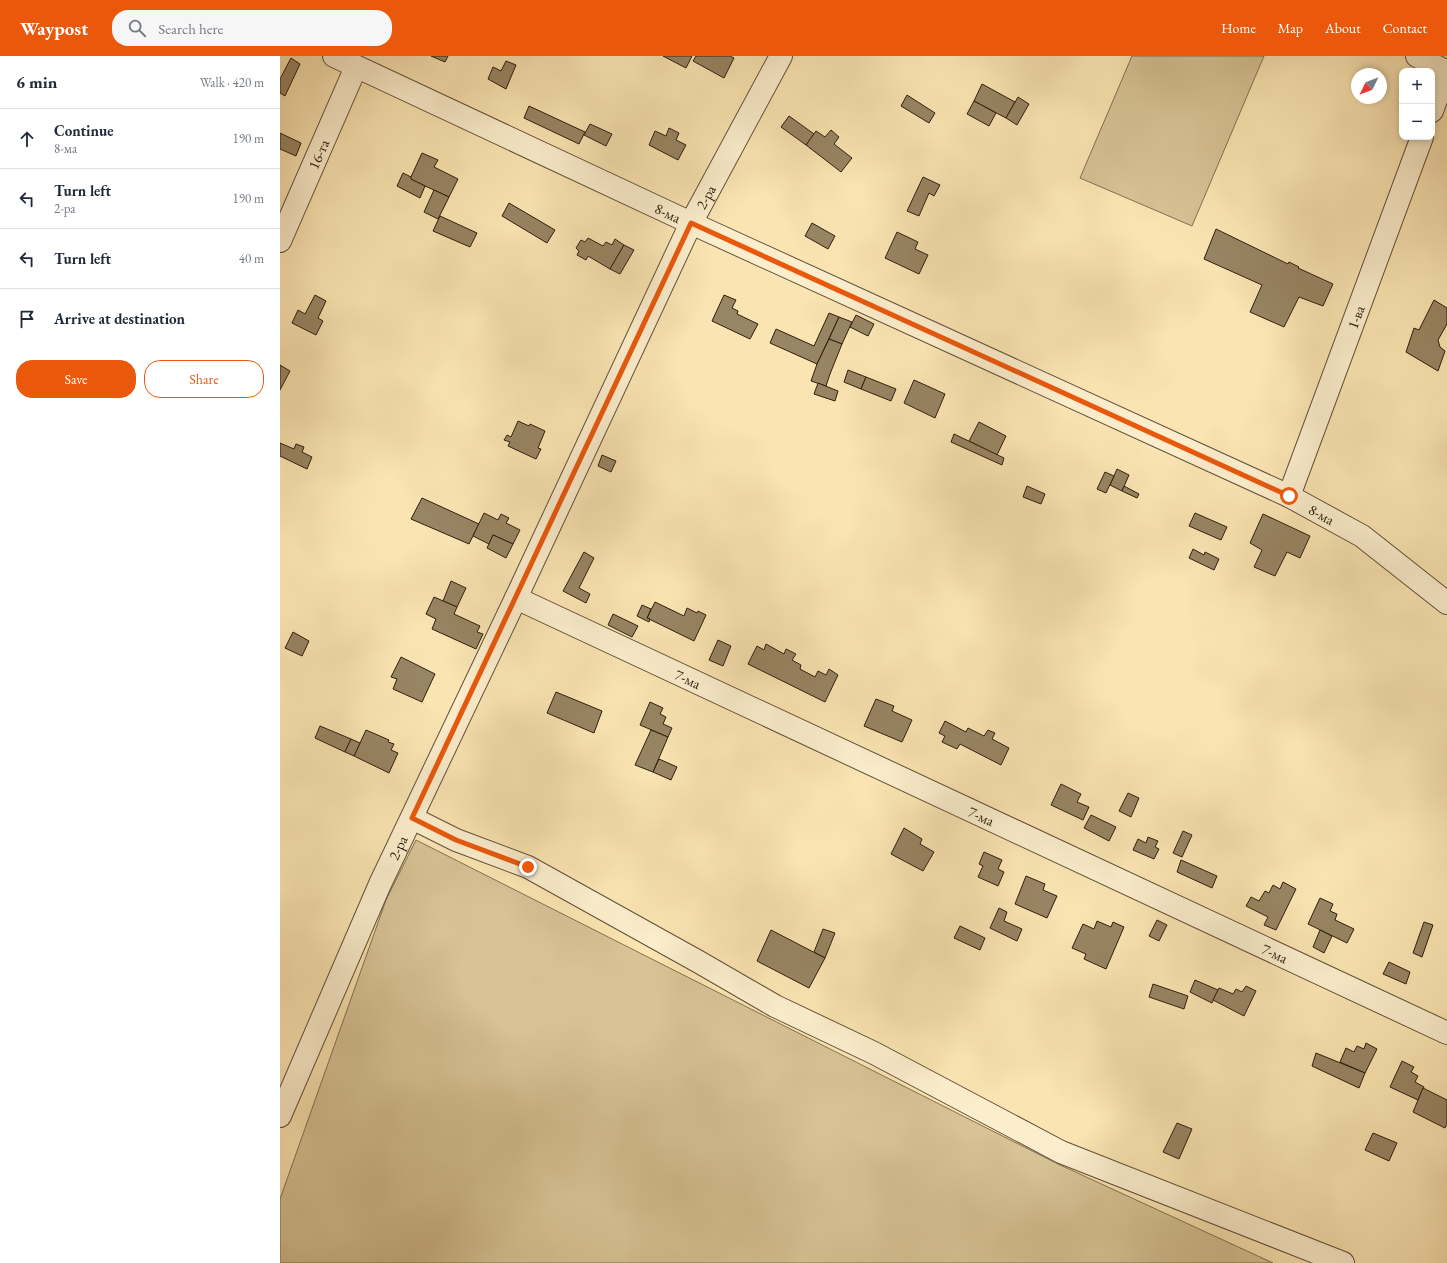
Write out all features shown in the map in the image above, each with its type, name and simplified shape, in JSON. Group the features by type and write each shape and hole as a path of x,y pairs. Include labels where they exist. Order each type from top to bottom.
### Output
{"street":[{"name":"8-ма","path":"334,56 691,223 1289,496 1362,536 1447,603"},
{"name":"2-ра","path":"280,1116 380,884 516,598 691,223 781,56"},
{"path":"1417,56 1447,71 1435,104"},
{"name":"16-та","path":"280,241 356,67"},
{"name":"1-ва","path":"1289,496 1421,140"},
{"name":"7-ма","path":"516,598 1447,1033"},
{"path":"412,818 456,840 528,867 775,1006 874,1053 1061,1152 1343,1263"}],"shaded area":[{"path":"1132,56 1264,56 1192,226 1080,178"},
{"path":"416,840 1058,1164 1273,1263 280,1263 280,1199 386,900"}],"building":[{"path":"431,56 448,56 445,62"},
{"path":"663,56 692,56 686,68"},
{"path":"696,56 730,56 734,58 724,78 693,61"},
{"path":"291,58 300,64 285,96 280,93 280,79"},
{"path":"506,61 516,65 506,89 488,79 493,67 501,71"},
{"path":"982,84 1015,102 1006,118 974,101"},
{"path":"907,95 935,113 929,123 901,106"},
{"path":"1018,97 1029,104 1017,125 1006,118"},
{"path":"974,101 996,113 989,126 967,114"},
{"path":"529,106 585,132 579,144 524,118"},
{"path":"789,116 814,134 806,145 781,127"},
{"path":"590,124 612,134 606,146 584,135"},
{"path":"669,128 679,133 676,140 686,145 678,160 649,145 655,131 666,136"},
{"path":"831,130 839,137 834,144 852,158 841,172 806,145 816,131 825,137"},
{"path":"280,133 301,143 296,156 280,149"},
{"path":"422,153 438,160 434,167 458,179 449,197 410,179"},
{"path":"403,173 425,186 420,198 397,186"},
{"path":"923,177 940,185 934,196 929,193 919,216 907,211"},
{"path":"434,190 449,197 438,219 424,212"},
{"path":"509,203 555,230 547,243 502,216"},
{"path":"440,216 477,233 470,247 433,231"},
{"path":"812,223 835,236 828,249 805,236"},
{"path":"1216,229 1333,284 1323,306 1299,297 1284,327 1250,312 1262,285 1204,259"},
{"path":"897,232 918,242 915,249 928,255 919,274 885,258"},
{"path":"588,238 603,246 606,242 612,245 615,239 624,245 610,269 588,256 586,260 577,255 579,251 576,248 581,240 585,242"},
{"path":"624,245 634,250 620,274 610,269"},
{"path":"315,295 326,301 318,318 323,321 316,335 292,323 298,310 305,314"},
{"path":"724,295 736,300 732,308 738,311 737,314 758,324 750,339 712,321"},
{"path":"1434,300 1447,308 1447,324 1438,340 1440,347 1445,351 1438,371 1406,352 1414,328 1419,330"},
{"path":"829,313 839,317 817,364 770,343 776,329 814,346"},
{"path":"856,315 874,324 868,336 850,327"},
{"path":"839,317 852,322 842,344 829,339"},
{"path":"829,339 842,344 826,386 811,381"},
{"path":"280,365 290,371 280,390"},
{"path":"848,370 866,377 861,389 844,382"},
{"path":"866,377 896,389 891,401 861,389"},
{"path":"914,380 945,394 935,418 904,403"},
{"path":"818,383 838,391 835,401 814,394"},
{"path":"518,421 529,426 530,424 545,431 538,448 541,449 536,459 508,446 510,442 504,440 507,435 511,437"},
{"path":"979,422 1006,436 997,455 969,441"},
{"path":"954,434 1004,458 1002,465 951,442"},
{"path":"280,443 294,449 296,444 304,447 302,452 312,457 307,469 280,456"},
{"path":"602,455 616,461 611,472 598,466"},
{"path":"1117,469 1129,475 1122,491 1110,485"},
{"path":"1105,472 1114,476 1106,493 1097,489"},
{"path":"1027,486 1045,494 1041,504 1023,497"},
{"path":"1124,486 1139,494 1137,498 1122,491"},
{"path":"422,498 479,524 469,544 411,519"},
{"path":"484,513 498,520 501,514 509,518 506,523 520,530 513,544 493,535 489,544 473,536"},
{"path":"1195,513 1227,527 1221,540 1189,526"},
{"path":"1263,514 1310,536 1300,558 1287,552 1275,576 1254,567 1262,550 1250,543"},
{"path":"493,535 513,544 506,558 487,548"},
{"path":"1193,549 1204,555 1205,552 1219,559 1214,570 1189,558"},
{"path":"584,552 594,558 579,588 590,594 586,603 563,591"},
{"path":"451,581 466,588 457,607 443,601"},
{"path":"434,597 457,607 454,614 480,626 477,632 483,634 476,649 432,629 436,619 426,614"},
{"path":"655,602 684,616 687,608 697,613 698,611 706,615 694,641 647,618"},
{"path":"642,605 651,609 647,618 650,619 649,622 637,616"},
{"path":"613,614 638,626 632,637 608,625"},
{"path":"293,632 309,641 302,656 285,648"},
{"path":"718,640 731,646 723,666 709,660"},
{"path":"766,644 784,654 786,649 796,654 792,660 801,665 800,669 815,677 818,671 826,675 829,669 838,675 825,702 748,664 757,646 764,650"},
{"path":"401,657 435,674 422,702 393,689 397,679 391,677"},
{"path":"556,692 602,711 594,733 547,713"},
{"path":"876,699 894,706 892,711 912,720 902,742 864,726"},
{"path":"650,702 663,708 660,714 666,717 663,724 672,728 668,737 640,725"},
{"path":"945,721 966,732 968,728 984,736 988,730 995,733 992,739 1009,748 1001,765 960,744 957,749 942,742 945,736 939,733"},
{"path":"320,726 351,739 345,752 315,738"},
{"path":"366,730 389,740 388,742 394,744 391,750 398,753 389,773 354,756"},
{"path":"651,730 668,737 653,772 635,765"},
{"path":"351,739 360,743 354,756 345,752"},
{"path":"659,759 677,767 671,780 653,772"},
{"path":"1061,784 1081,794 1077,802 1089,807 1083,820 1051,805"},
{"path":"1128,793 1139,798 1131,817 1119,811"},
{"path":"1091,815 1116,827 1109,841 1084,828"},
{"path":"904,828 922,839 920,844 934,852 923,871 891,854"},
{"path":"1183,831 1192,835 1182,857 1173,853"},
{"path":"1148,837 1158,841 1155,847 1159,849 1154,859 1133,850 1138,839 1146,843"},
{"path":"984,852 1002,860 998,869 1004,872 998,886 978,877 983,866 979,864"},
{"path":"1181,860 1217,876 1212,888 1177,872"},
{"path":"1026,876 1045,884 1043,890 1057,896 1047,918 1015,904"},
{"path":"1283,882 1296,889 1276,930 1264,925 1268,917 1246,906 1251,897 1259,901 1265,891 1269,893 1273,885 1280,889"},
{"path":"1320,898 1333,904 1330,911 1337,914 1335,920 1354,929 1347,943 1308,924"},
{"path":"999,908 1007,912 1004,921 1022,929 1017,941 990,928"},
{"path":"1157,920 1167,925 1159,941 1149,936"},
{"path":"1097,921 1111,927 1113,922 1124,927 1106,969 1084,959 1086,954 1072,948 1083,924 1094,929"},
{"path":"1424,922 1433,925 1422,957 1413,953"},
{"path":"960,926 985,938 980,950 954,938"},
{"path":"823,929 835,933 825,958 814,952"},
{"path":"771,930 825,958 809,988 757,961"},
{"path":"1320,930 1332,936 1324,953 1313,947"},
{"path":"1389,962 1410,972 1406,984 1383,974"},
{"path":"1195,980 1218,990 1212,1003 1190,992"},
{"path":"1153,984 1188,996 1184,1009 1149,997"},
{"path":"1246,986 1256,991 1244,1016 1213,1000 1219,988 1233,994 1236,989 1242,992"},
{"path":"1366,1043 1377,1049 1365,1073 1340,1062 1346,1048 1354,1052 1357,1046 1364,1049"},
{"path":"1316,1053 1365,1073 1359,1088 1312,1066"},
{"path":"1402,1061 1414,1067 1411,1072 1418,1076 1415,1082 1424,1087 1418,1100 1390,1087"},
{"path":"1423,1088 1447,1100 1447,1124 1445,1128 1413,1112"},
{"path":"1177,1123 1192,1129 1179,1159 1163,1152"},
{"path":"1373,1133 1397,1143 1389,1161 1365,1150"}],"route":[{"path":"528,867 456,840 412,818 691,223 1289,496"}]}
